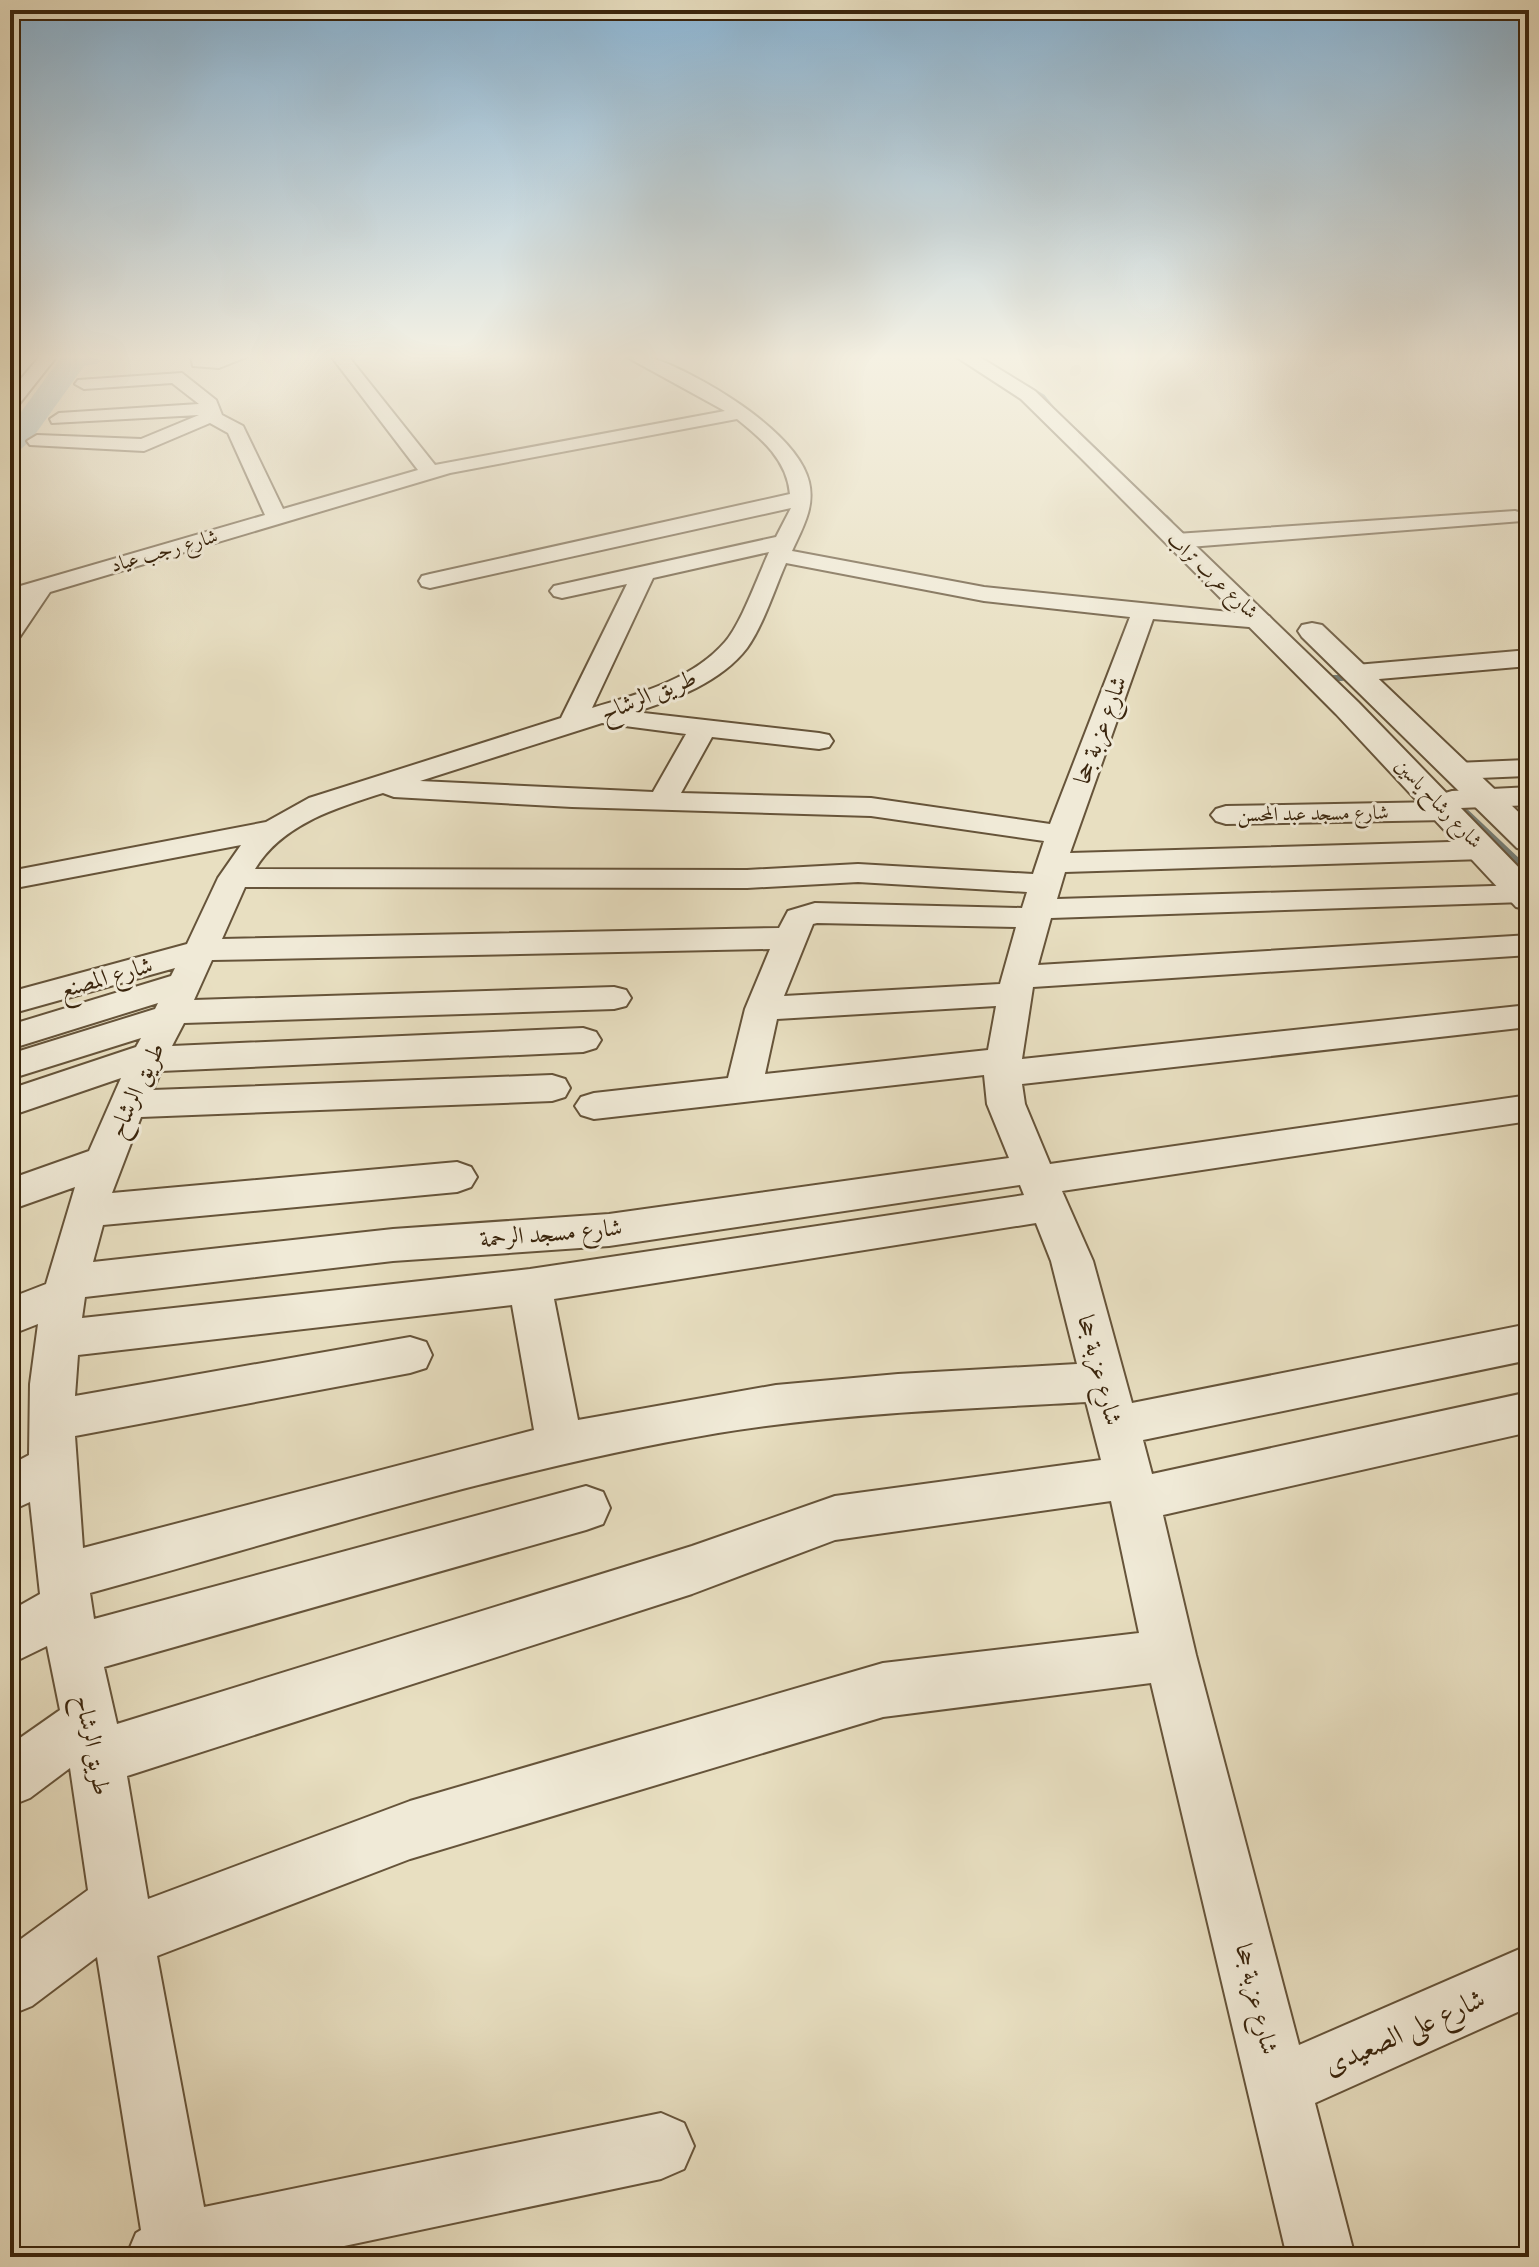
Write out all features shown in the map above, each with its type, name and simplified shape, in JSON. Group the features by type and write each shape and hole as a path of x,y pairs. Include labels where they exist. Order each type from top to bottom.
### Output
{"street":[{"path":"251,462 277,518"},
{"path":"422,462 430,472"},
{"name":"شارع رجب عياد","path":"10,596 430,472 484,462"},
{"path":"430,581 802,497 797,477 788,462"},
{"name":"شارع عرب تراب","path":"1107,462 1194,536 1364,696"},
{"path":"1130,462 1158,488"},
{"name":"طريق الرشاح","path":"173,2254 93,1740 53,1516 50,1467 57,1339 66,1288 103,1161 234,878 249,853 273,830 319,804 682,686 723,659 737,644 801,508 802,497"},
{"path":"1194,536 1515,517"},
{"name":"شارع عرب تراب","path":"1194,536 1236,560"},
{"path":"603,542 641,573"},
{"path":"562,591 641,573 782,549 984,594 1147,612 1278,618"},
{"path":"641,573 585,719 819,741"},
{"path":"10,633 42,586"},
{"name":"شارع عزبة جحا","path":"1147,612 1143,614 1046,882 1016,985 1002,1068 1006,1104 1072,1261 1132,1489 1170,1655 1321,2257"},
{"name":"شارع عرب تراب","path":"1278,618 1364,696"},
{"path":"1364,696 1529,658"},
{"path":"1364,696 1529,673"},
{"name":"شارع رشاح ياسين","path":"1364,696 1457,796 1529,841"},
{"path":"663,800 703,728"},
{"path":"1457,796 1529,768"},
{"path":"373,787 871,807 1046,882"},
{"path":"1457,796 1529,796"},
{"name":"شارع رشاح ياسين","path":"1457,796 1484,850 1526,896"},
{"name":"شارع مسجد عبد المحسن","path":"1226,815 1457,796"},
{"path":"10,880 273,830"},
{"path":"744,1089 762,1009 799,918 815,913 1046,882 1484,850"},
{"path":"234,878 747,879 858,873 1046,882 1526,896"},
{"path":"10,1037 183,990 791,938"},
{"path":"762,1009 1016,985 1529,945"},
{"path":"10,1067 183,990 614,998"},
{"name":"شارع المصنع","path":"10,1003 183,990"},
{"path":"594,1106 744,1089 1002,1068 1529,1016"},
{"path":"10,1103 152,1056 583,1040"},
{"path":"129,1104 552,1088"},
{"path":"57,1339 530,1286 1040,1185 1529,1108"},
{"path":"10,1195 103,1161"},
{"path":"86,1211 457,1177"},
{"name":"شارع مسجد الرحمة","path":"10,1317 66,1288 393,1245 609,1230 1040,1185"},
{"path":"530,1286 560,1444"},
{"path":"1116,1426 1529,1342"},
{"path":"53,1420 410,1355"},
{"path":"10,1639 68,1611 560,1444 673,1421 777,1405 1104,1382"},
{"path":"10,1778 93,1740 677,1575 835,1518 1132,1489 1529,1412"},
{"path":"10,1489 50,1467"},
{"path":"68,1611 586,1508"},
{"path":"10,1984 122,1920 410,1830 883,1690 1170,1655"},
{"name":"شارع على الصعيدى","path":"1279,2086 1529,1976"},
{"path":"173,2254 661,2146"}],"waterway":[{"path":"1108,462 1168,520"},
{"path":"1329,678 1342,678"},
{"path":"1455,803 1529,873"}]}
